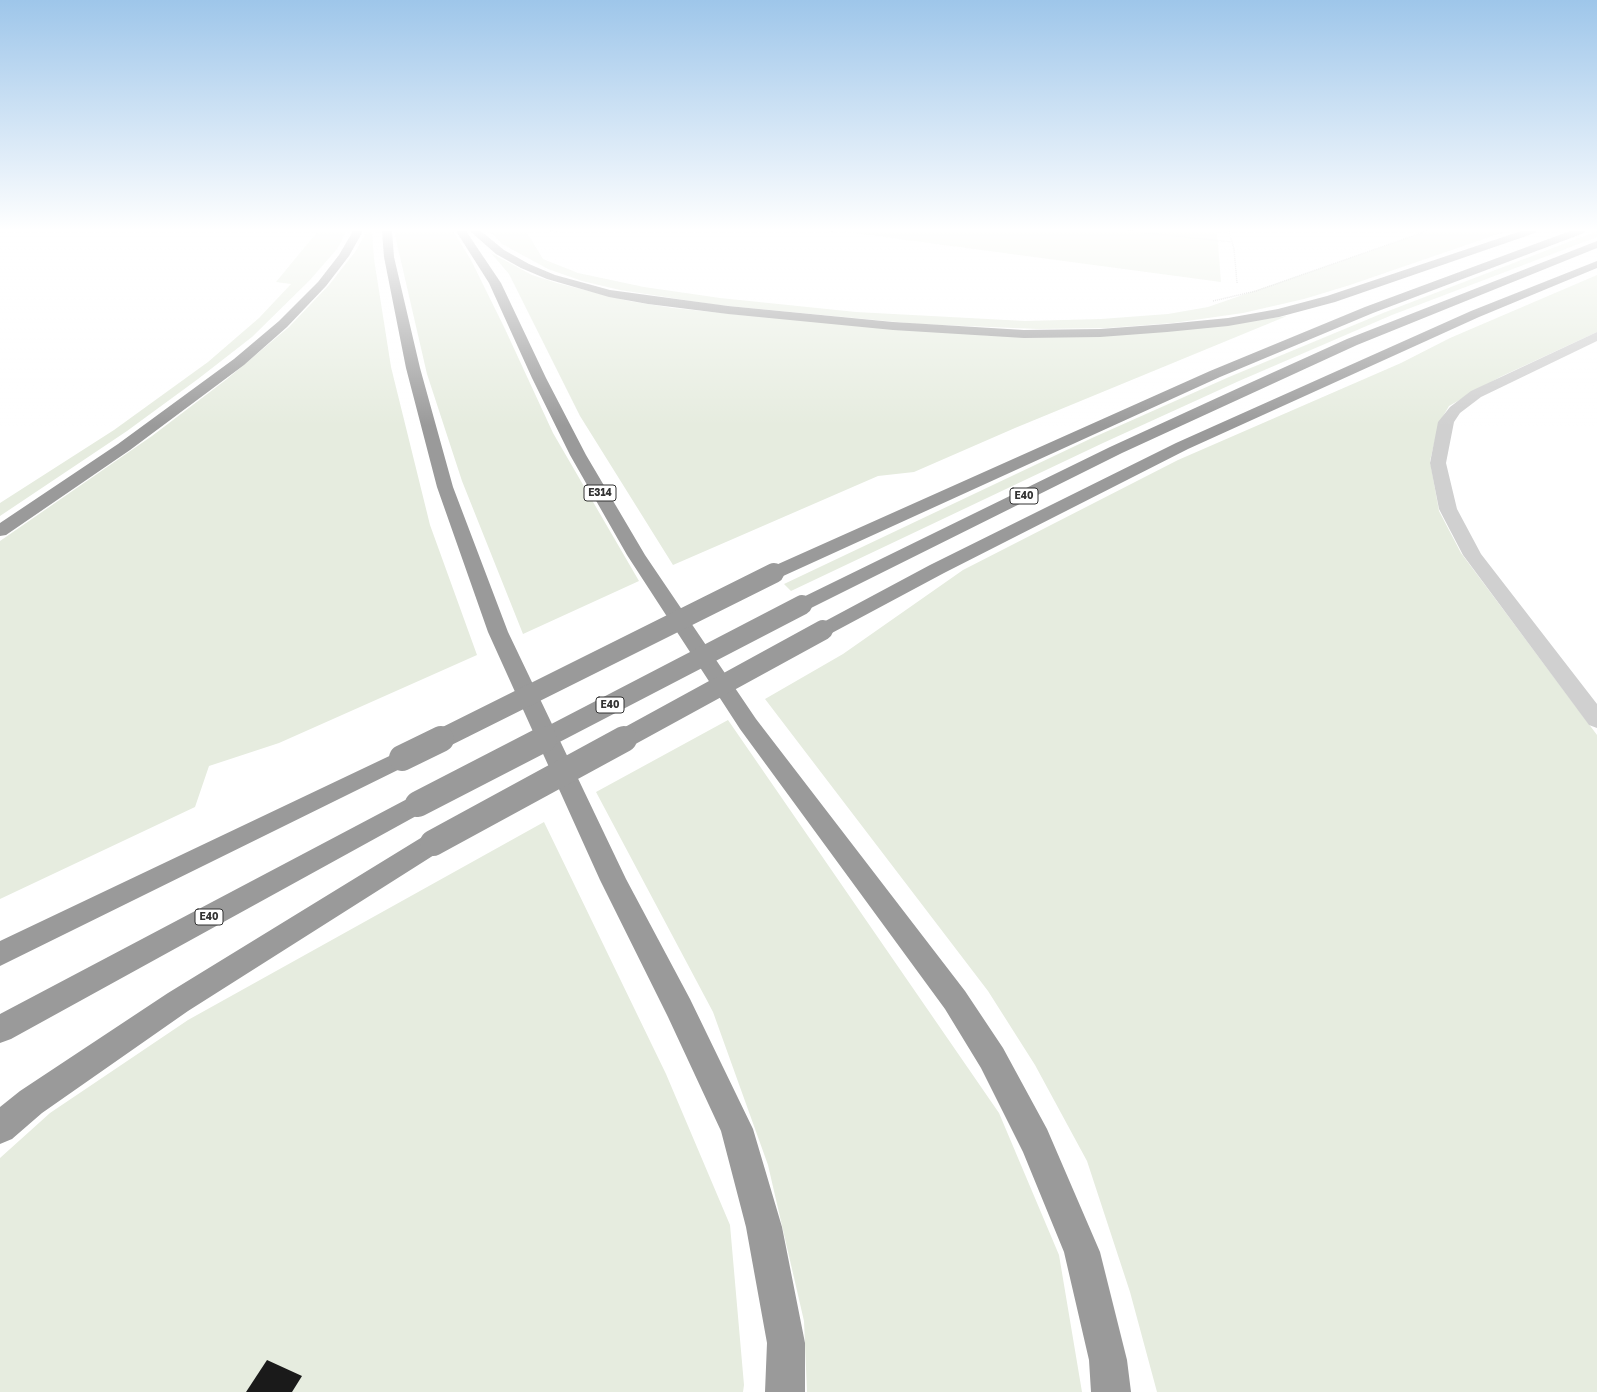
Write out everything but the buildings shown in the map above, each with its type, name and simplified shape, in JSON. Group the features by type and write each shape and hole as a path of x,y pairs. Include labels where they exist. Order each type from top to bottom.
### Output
{"highway":[{"path":"0,532 150,429 207,387 283,324 310,296"},
{"path":"397,296 413,368 445,487 498,632 613,880 679,1008 737,1129 764,1227 786,1343 785,1392"},
{"name":"E314","path":"501,296 539,378 578,455 636,555 748,724 955,1000 992,1058 1035,1141 1082,1252 1108,1360 1111,1392"},
{"path":"627,296 751,313 893,326 994,332 1100,333 1228,322 1279,312 1339,296"},
{"path":"1369,310 1380,296"},
{"path":"0,954 402,758 774,573 1116,417 1215,374 1406,296"},
{"name":"E40","path":"0,1029 418,804 802,605 1116,450 1254,386 1352,342 1469,296"},
{"path":"0,1128 31,1102 178,1002 433,843 944,565 1182,446 1460,321 1520,296"}],"street":[{"path":"1597,336 1476,394 1455,410 1446,422 1438,463 1448,509 1472,555 1597,720"}],"path":[{"path":"1213,301 1235,296"}],"shaded area":[{"path":"280,296 294,296 252,337 198,379 127,431 0,516 0,503 114,430 208,362 259,318"},
{"path":"319,296 380,296 391,367 430,525 477,655 279,743 209,766 195,807 0,899 0,541 152,436 227,379 289,327"},
{"path":"409,296 489,296 553,433 639,581 523,634 462,481 427,374"},
{"path":"520,296 609,296 629,301 673,308 994,336 1238,323 1287,316 1015,428 914,472 878,476 673,565 580,416"},
{"path":"659,296 706,296 856,312 1025,321 1101,319 1168,314 1208,307 1240,296 1314,296 1243,313 1173,323 1107,328 1038,329 918,324 717,305"},
{"path":"1427,296 1442,296 1392,315 1239,381 1103,443 791,591 784,584 1092,438 1229,377"},
{"path":"1548,296 1597,296 1597,332 1500,377 1449,406 1439,423 1430,461 1439,511 1461,553 1597,735 1597,1392 1157,1392 1130,1292 1087,1161 1035,1065 988,991 765,699 843,654 963,570 1178,460 1401,363 1450,338"},
{"path":"728,720 999,1113 1059,1255 1082,1392 807,1392 804,1321 768,1165 713,1012 596,792"},
{"path":"544,822 666,1074 730,1225 744,1385 743,1392 0,1392 0,1158 50,1113 188,1020"}]}
